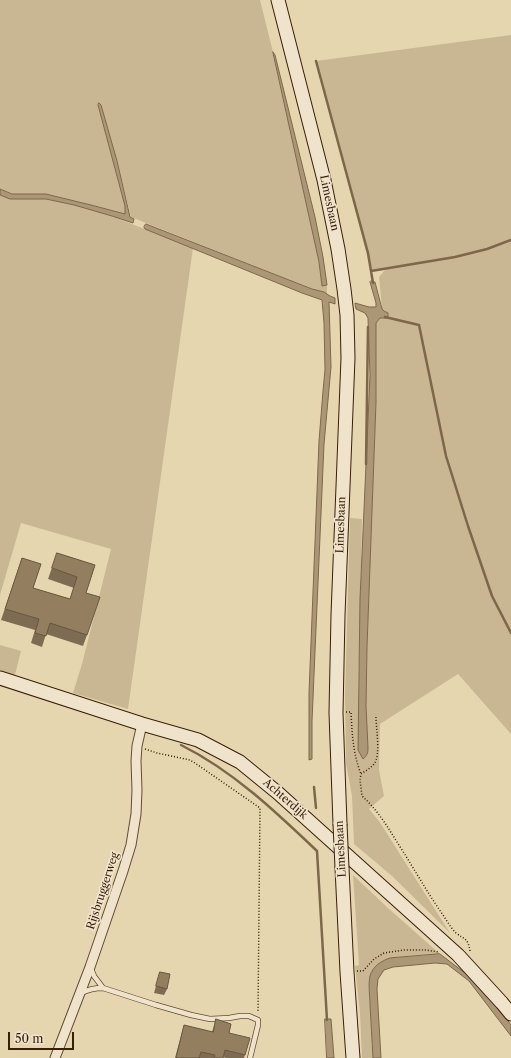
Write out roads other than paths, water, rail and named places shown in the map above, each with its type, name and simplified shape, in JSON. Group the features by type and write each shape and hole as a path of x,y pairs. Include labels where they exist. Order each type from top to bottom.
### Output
{"main road":[{"name":"Limesbaan","path":"278,0 324,180 338,249 347,315 348,358 338,615 336,713 347,972 353,1058"},
{"name":"Achterdijk","path":"0,678 142,724 198,740 240,762 300,812 458,955 511,1014"}],"street":[{"name":"Rijsbruggerweg","path":"56,1058 90,967 131,845 138,790 136,761 137,746 142,724"}],"lane":[{"path":"90,967 94,976 103,988"},
{"path":"80,994 95,988 103,988 156,1005 210,1019 249,1016 258,1020 250,1058"}],"waterway":[{"path":"316,61 368,253 371,271"},
{"path":"373,283 371,271 455,257 487,249 511,240"},
{"path":"385,317 419,325 446,456 492,596 511,633"},
{"path":"366,464 368,327"},
{"path":"181,745 200,755 236,779 317,851 327,1020"},
{"path":"314,787 316,808"}]}
